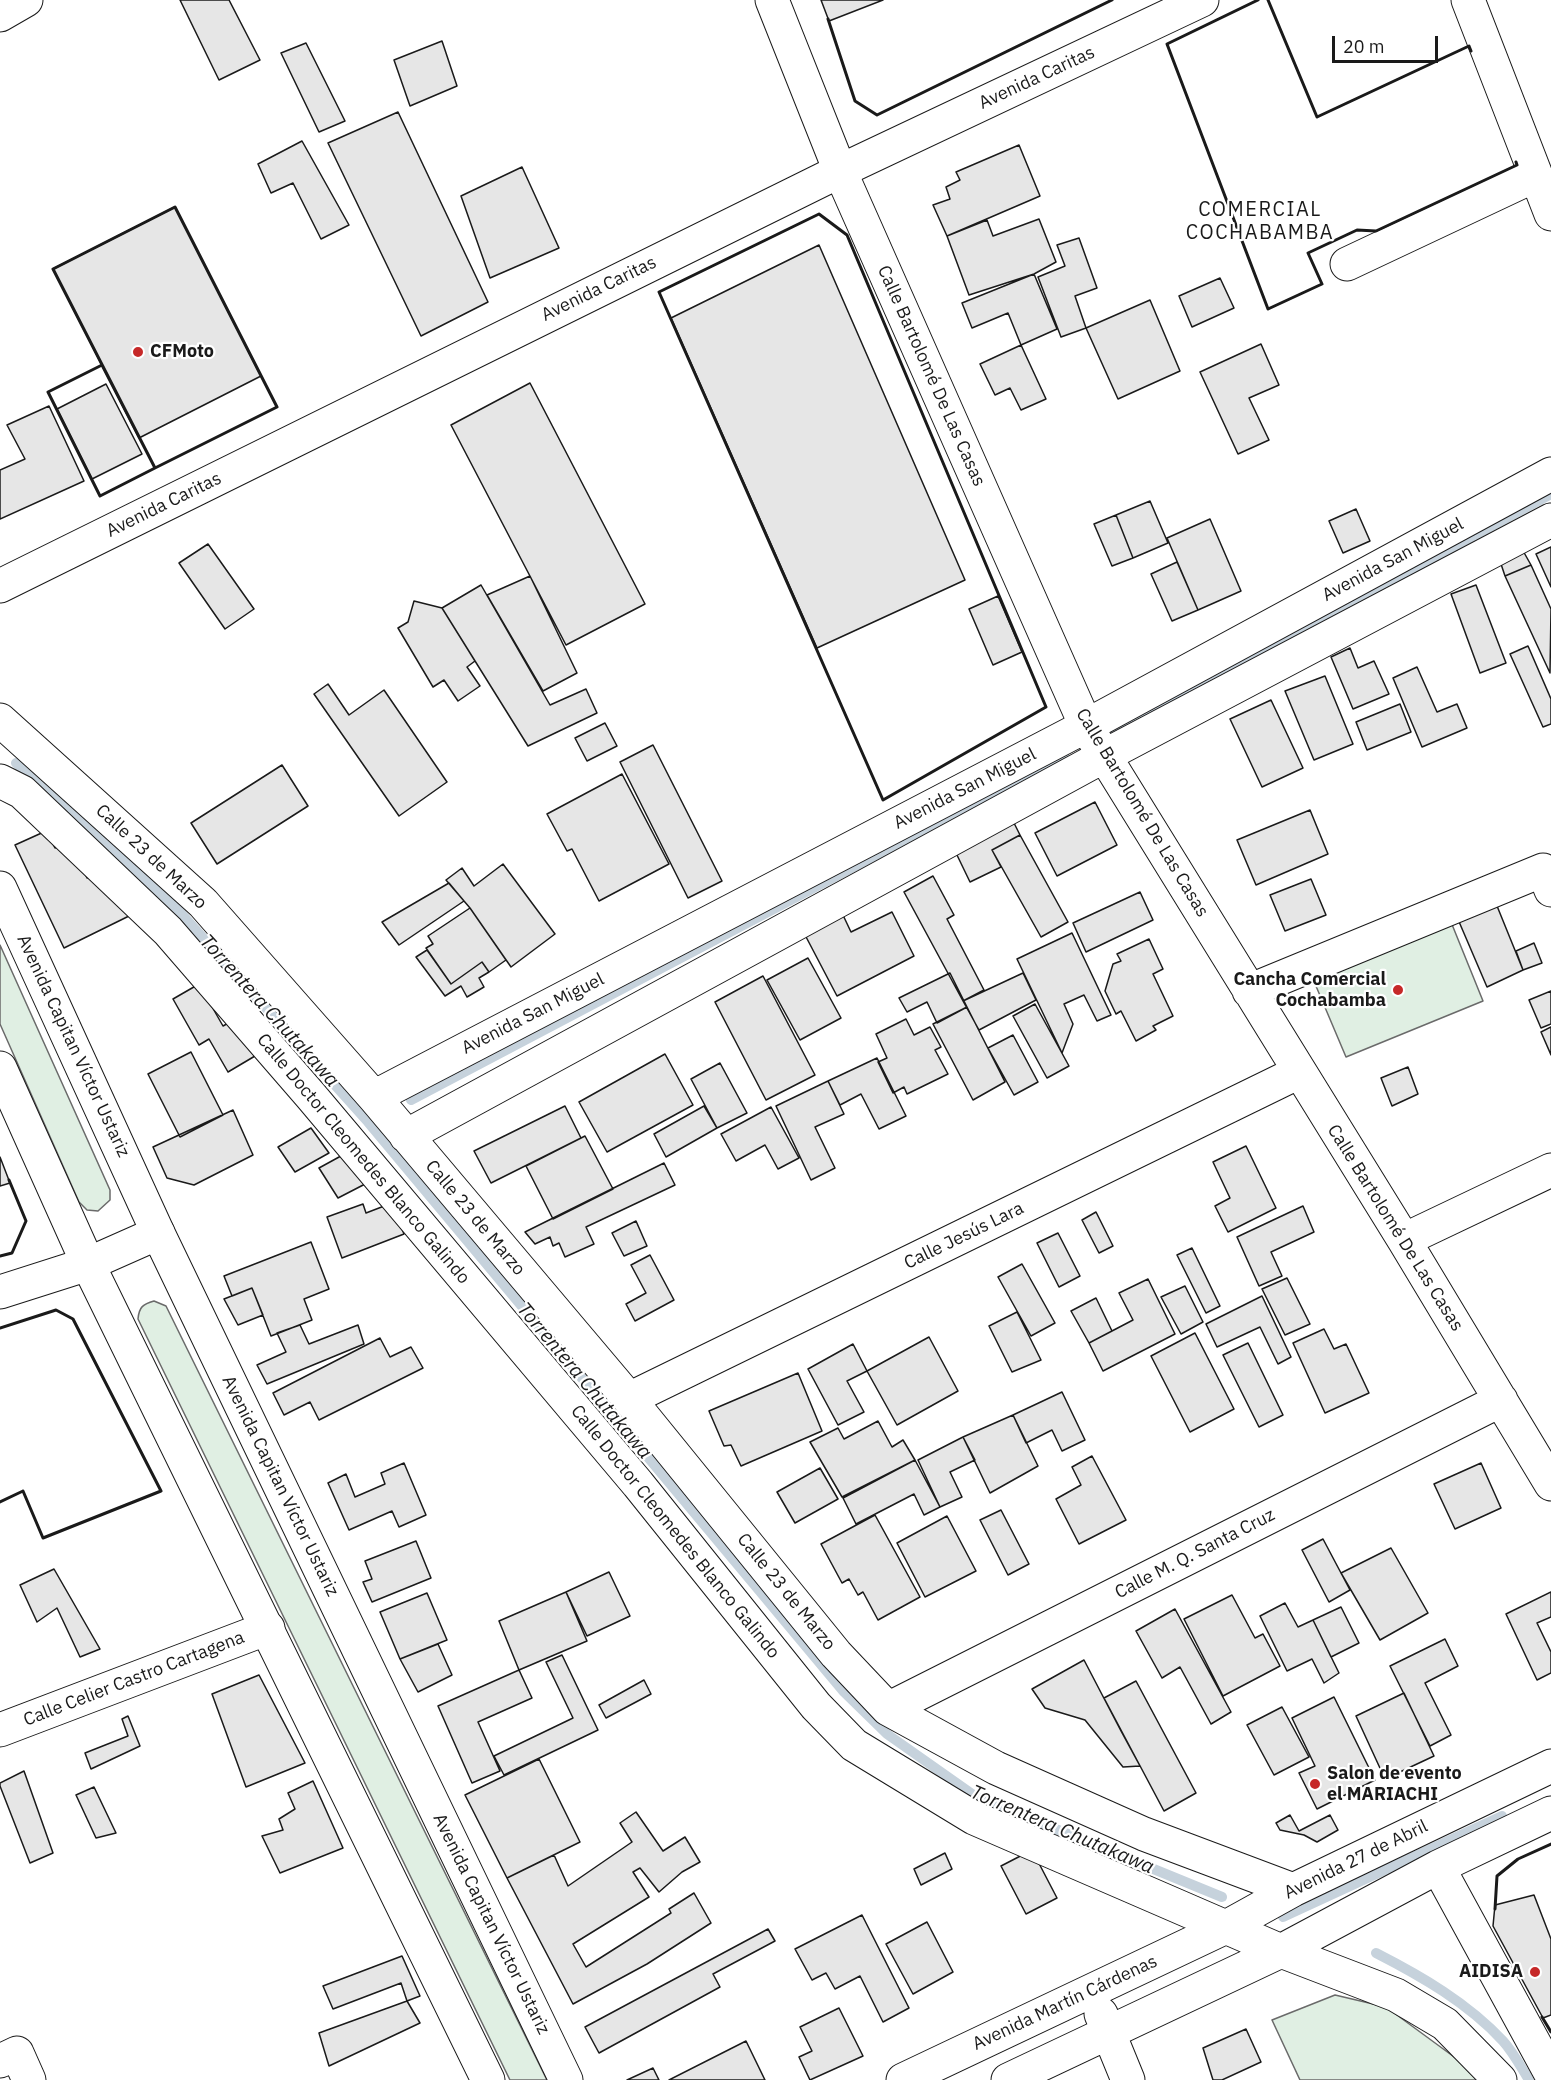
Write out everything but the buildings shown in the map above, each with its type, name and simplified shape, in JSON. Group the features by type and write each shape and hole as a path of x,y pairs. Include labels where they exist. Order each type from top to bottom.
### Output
{"street":[{"path":"0,15 26,0"},
{"name":"Calle Bartolomé De Las Casas","path":"772,0 840,171 1086,726 1404,1240 1551,1484"},
{"name":"Avenida Caritas","path":"0,586 840,171 1202,0"},
{"path":"1468,0 1551,214"},
{"path":"1347,264 1536,175"},
{"name":"Avenida San Miguel","path":"374,1097 1086,726 1551,474"},
{"name":"Avenida San Miguel","path":"406,1136 1104,756 1551,520"},
{"name":"Calle 23 de Marzo","path":"0,720 203,903 374,1097 629,1399 836,1654 888,1709 996,1768 1144,1834 1293,1890"},
{"name":"Calle Doctor Cleomedes Blanco Galindo","path":"0,782 22,792 168,931 631,1475 816,1706 854,1745 974,1818 1228,1926 1281,1951 1396,1995 1436,2018 1479,2055 1500,2080"},
{"path":"1249,991 1543,870 1551,890"},
{"name":"Avenida Capitan Víctor Ustariz","path":"0,888 158,1233 566,2080"},
{"path":"0,1068 88,1264 488,2080"},
{"name":"Calle Jesús Lara","path":"629,1399 1299,1072"},
{"path":"1404,1240 1551,1170"},
{"path":"0,1292 88,1264 158,1233"},
{"name":"Calle M. Q. Santa Cruz","path":"888,1709 1501,1400"},
{"name":"Calle Celier Castro Cartagena","path":"0,1730 268,1628"},
{"name":"Avenida 27 de Abril","path":"1228,1926 1293,1890 1551,1767"},
{"path":"1008,2080 1110,2034 1281,1951 1438,1867 1551,1813"},
{"path":"1438,1867 1551,2074"},
{"name":"Avenida Martín Cárdenas","path":"903,2080 1228,1926"},
{"path":"1091,1991 1128,2080"}],"green space":[{"name":"Cancha Comercial Cochabamba","path":"1451,922 1483,1001 1346,1057 1313,979"},
{"path":"0,945 110,1190 110,1200 98,1211 87,1210 79,1202 0,1024"},
{"path":"154,1301 166,1306 547,2080 510,2080 138,1319 142,1307"},
{"path":"1335,1995 1386,2007 1461,2062 1477,2080 1300,2080 1272,2020"}],"waterway":[{"path":"1113,730 1551,494"},
{"path":"411,1100 1064,756"},
{"name":"Torrentera Chutakawa","path":"16,763 180,912 368,1122 844,1692 887,1734 975,1796 1222,1897"},
{"path":"1283,1917 1502,1816"},
{"name":"Torrentera Chutakawa","path":"1376,1953 1427,1981 1475,2014 1507,2045 1529,2080"}],"wall":[{"path":"828,19 855,101 877,115 1112,0"},
{"path":"1258,0 1167,44 1268,309 1322,284 1308,253 1357,230 1376,231 1517,165 1516,162"},
{"path":"1268,0 1317,117 1469,46 1471,51"},
{"path":"175,207 277,407 155,468 53,269 175,207"},
{"path":"819,214 847,235 1046,707 883,800 659,292 819,214"},
{"path":"102,365 155,468 100,496 48,392 102,365"},
{"path":"0,1256 12,1253 26,1221 9,1180"},
{"path":"0,1328 56,1310 73,1319 161,1491 43,1538 23,1491 0,1502"},
{"path":"1495,1909 1497,1876 1518,1859 1551,1844"},
{"path":"1542,2017 1551,2032"}],"place":[{"name":"CFMoto","path":"138,352"},
{"name":"Cancha Comercial Cochabamba","path":"1398,990"},
{"name":"Salon de evento el MARIACHI","path":"1315,1784"},
{"name":"AIDISA","path":"1535,1972"}],"district":[{"name":"COMERCIAL COCHABAMBA","path":"1260,222"}]}
